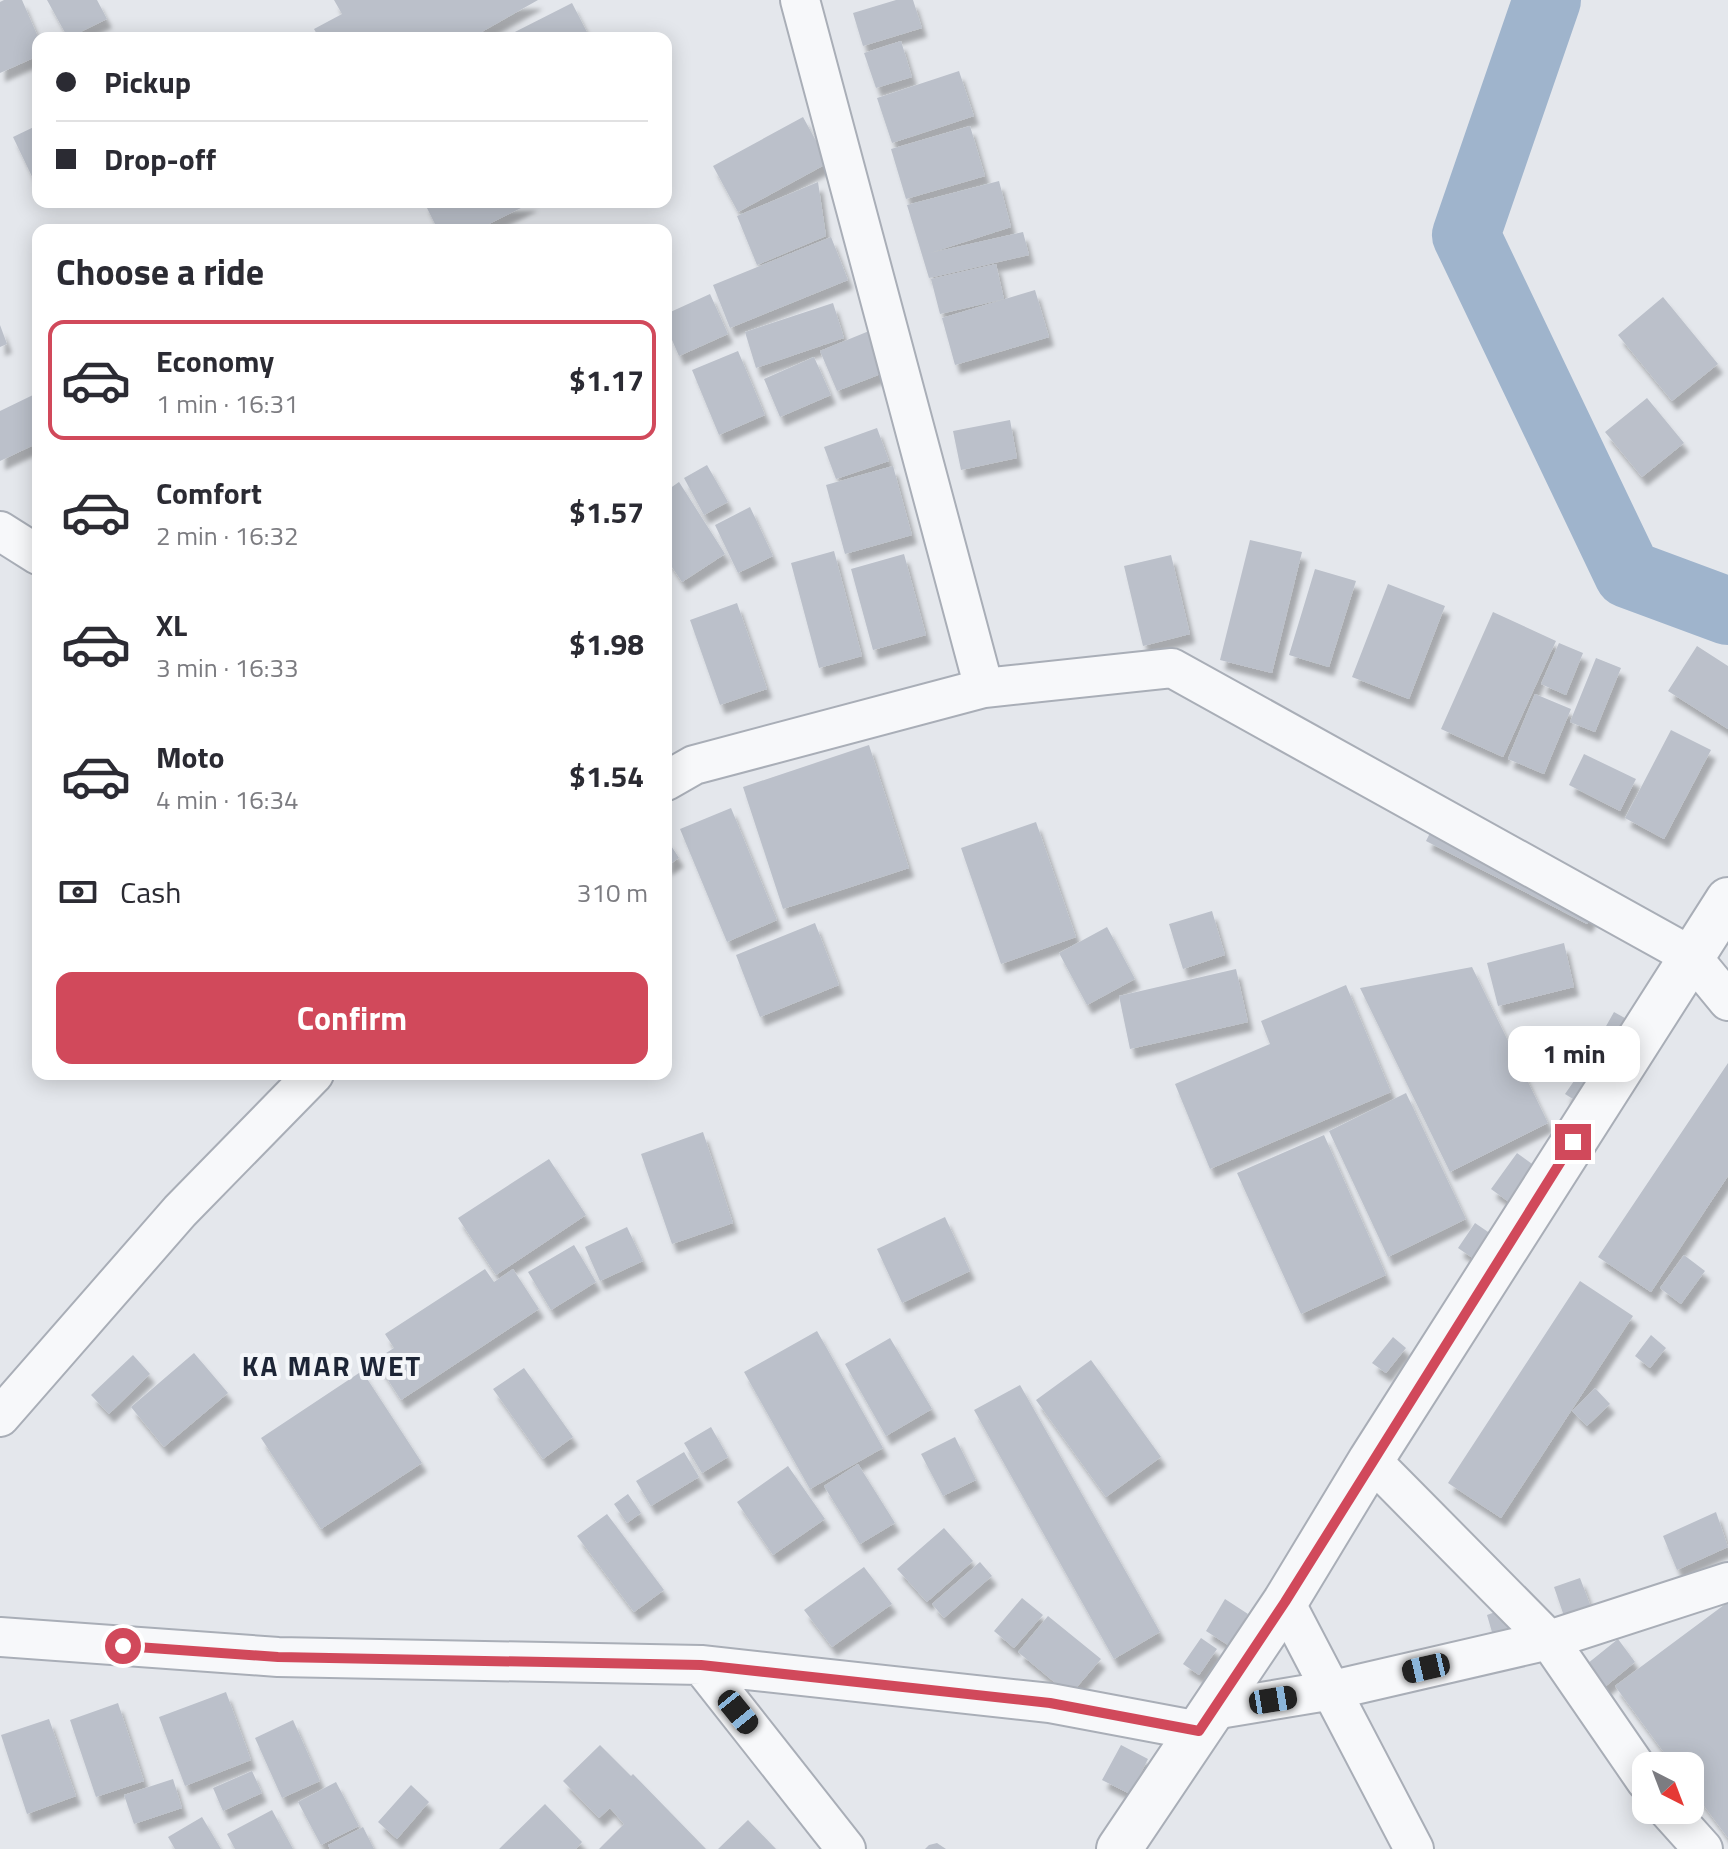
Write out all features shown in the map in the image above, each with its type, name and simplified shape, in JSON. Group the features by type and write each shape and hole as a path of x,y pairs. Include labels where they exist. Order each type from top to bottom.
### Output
{"street":[{"path":"800,0 984,688"},
{"path":"0,531 32,551"},
{"path":"672,778 694,765 984,688 1172,668 1691,956 1728,1001"},
{"path":"1119,1849 1285,1602 1371,1460 1728,900"},
{"path":"0,1417 180,1211 308,1080"},
{"path":"1371,1460 1549,1640 1632,1761"},
{"path":"0,1637 278,1657 701,1665 1206,1720 1549,1640 1728,1582"},
{"path":"1285,1602 1414,1849"},
{"path":"701,1665 846,1849"},
{"path":"1681,1824 1703,1849"}],"building":[{"path":"22,0 36,32 32,32 32,59 0,73 0,2"},
{"path":"47,0 97,0 107,19 80,32 65,32"},
{"path":"334,0 538,0 482,32 316,32 314,29 342,14"},
{"path":"896,0 913,0 922,28 863,46 853,13"},
{"path":"572,3 587,32 515,32"},
{"path":"901,41 912,77 876,88 864,53"},
{"path":"959,71 974,116 892,143 877,98"},
{"path":"803,117 828,163 738,212 713,166"},
{"path":"970,126 985,176 906,199 891,149"},
{"path":"32,128 32,177 13,137"},
{"path":"999,181 1011,227 930,253 1023,232 1029,255 929,278 907,205"},
{"path":"818,182 826,236 757,265 737,216"},
{"path":"427,208 521,208 489,224 435,224"},
{"path":"831,237 848,280 730,328 713,285"},
{"path":"996,264 1004,299 940,314 931,279"},
{"path":"1035,290 1049,337 955,365 942,318"},
{"path":"710,294 728,334 679,356 672,340 672,311"},
{"path":"1663,297 1718,364 1672,401 1618,335"},
{"path":"833,303 844,338 756,368 745,332"},
{"path":"0,325 7,344 0,347"},
{"path":"874,329 891,370 837,391 820,351"},
{"path":"738,351 765,415 719,435 692,370"},
{"path":"814,357 831,395 780,417 764,379"},
{"path":"32,395 32,446 0,461 0,411"},
{"path":"1647,398 1684,443 1642,477 1605,432"},
{"path":"1010,420 1017,458 961,470 953,431"},
{"path":"877,428 889,461 836,479 824,447"},
{"path":"707,465 728,502 704,515 684,478"},
{"path":"893,466 912,535 845,554 826,485"},
{"path":"679,482 725,554 682,582 672,567 672,487"},
{"path":"750,507 773,556 738,573 715,525"},
{"path":"1250,540 1302,552 1272,673 1220,660"},
{"path":"834,551 862,656 819,668 791,563"},
{"path":"904,554 926,635 873,650 851,569"},
{"path":"1171,555 1190,634 1143,646 1124,566"},
{"path":"1315,569 1356,581 1329,667 1289,655"},
{"path":"1388,584 1445,606 1409,699 1352,677"},
{"path":"737,603 767,689 720,705 690,620"},
{"path":"1493,612 1556,641 1503,757 1441,729"},
{"path":"1559,643 1583,653 1566,695 1541,684"},
{"path":"1697,646 1728,666 1728,729 1668,691"},
{"path":"1596,658 1621,668 1595,732 1570,722"},
{"path":"1535,694 1571,709 1544,774 1508,759"},
{"path":"1671,730 1711,750 1664,839 1625,818"},
{"path":"869,745 909,868 783,909 743,787"},
{"path":"1584,754 1636,779 1620,811 1569,785"},
{"path":"731,808 777,920 727,942 680,829"},
{"path":"1441,811 1603,895 1587,924 1426,841"},
{"path":"1036,822 1076,937 1001,964 961,848"},
{"path":"672,847 679,858 672,863"},
{"path":"1212,911 1225,955 1183,969 1169,924"},
{"path":"815,923 839,985 760,1017 736,955"},
{"path":"1107,927 1135,979 1087,1005 1059,953"},
{"path":"1564,943 1574,987 1498,1006 1487,963"},
{"path":"1472,967 1548,1123 1450,1172 1360,988"},
{"path":"1236,969 1248,1022 1130,1049 1119,996"},
{"path":"1346,985 1391,1092 1210,1169 1175,1084 1270,1044 1261,1021"},
{"path":"1614,1012 1641,1027 1629,1050 1601,1035"},
{"path":"1601,1042 1625,1058 1589,1109 1565,1094"},
{"path":"1728,1063 1728,1176 1651,1292 1598,1257"},
{"path":"1406,1093 1466,1219 1388,1257 1329,1131"},
{"path":"703,1132 733,1223 672,1244 641,1154"},
{"path":"1324,1135 1386,1275 1301,1314 1237,1173"},
{"path":"1517,1153 1539,1169 1513,1205 1491,1189"},
{"path":"549,1159 586,1215 496,1275 458,1218"},
{"path":"945,1217 970,1271 902,1303 877,1249"},
{"path":"1475,1223 1494,1236 1477,1261 1458,1248"},
{"path":"627,1227 643,1261 600,1281 585,1247"},
{"path":"574,1245 596,1282 551,1310 528,1272"},
{"path":"1684,1255 1705,1271 1681,1304 1660,1288"},
{"path":"485,1269 494,1282 513,1269 539,1309 401,1400 375,1360 394,1348 385,1334"},
{"path":"1580,1281 1633,1316 1501,1518 1448,1483"},
{"path":"817,1331 883,1448 810,1489 744,1372"},
{"path":"1651,1335 1666,1348 1650,1368 1635,1356"},
{"path":"1393,1337 1406,1348 1386,1373 1372,1363"},
{"path":"890,1338 932,1409 886,1436 845,1364"},
{"path":"194,1353 228,1393 164,1447 131,1407"},
{"path":"133,1355 150,1374 109,1414 91,1395"},
{"path":"1091,1360 1161,1457 1106,1497 1036,1400"},
{"path":"524,1368 573,1437 543,1459 493,1389"},
{"path":"362,1371 422,1463 321,1529 261,1438"},
{"path":"1020,1385 1160,1632 1114,1659 974,1410"},
{"path":"1595,1388 1610,1404 1587,1426 1572,1411"},
{"path":"711,1427 728,1457 702,1473 684,1443"},
{"path":"955,1437 976,1480 943,1496 921,1454"},
{"path":"684,1452 699,1477 651,1506 636,1481"},
{"path":"858,1464 895,1523 860,1544 824,1486"},
{"path":"788,1466 825,1519 773,1555 737,1502"},
{"path":"628,1494 641,1513 627,1523 614,1504"},
{"path":"1716,1512 1728,1547 1677,1570 1663,1536"},
{"path":"607,1514 664,1590 634,1612 577,1536"},
{"path":"944,1528 973,1561 927,1602 897,1569"},
{"path":"980,1562 992,1576 944,1618 932,1604"},
{"path":"864,1567 892,1604 832,1647 804,1610"},
{"path":"1580,1578 1591,1607 1564,1616 1554,1587"},
{"path":"1022,1598 1043,1615 1014,1648 994,1631"},
{"path":"1225,1599 1248,1614 1228,1645 1206,1631"},
{"path":"1728,1602 1728,1838 1704,1806 1704,1752 1664,1752 1615,1686"},
{"path":"1509,1607 1518,1631 1494,1639 1487,1615"},
{"path":"1048,1616 1101,1659 1070,1695 1018,1652"},
{"path":"1201,1638 1217,1649 1199,1675 1183,1664"},
{"path":"1618,1639 1635,1662 1600,1691 1582,1668"},
{"path":"226,1692 251,1760 185,1786 159,1717"},
{"path":"118,1703 144,1781 96,1797 70,1720"},
{"path":"49,1719 76,1796 27,1814 1,1735"},
{"path":"293,1720 320,1781 282,1798 255,1738"},
{"path":"600,1745 631,1776 633,1774 706,1849 599,1849 624,1824 610,1808 599,1818 563,1781"},
{"path":"1121,1745 1148,1759 1130,1794 1102,1780"},
{"path":"252,1771 262,1793 223,1811 213,1788"},
{"path":"173,1779 182,1808 134,1824 124,1795"},
{"path":"336,1782 359,1826 321,1845 298,1802"},
{"path":"411,1785 429,1802 397,1839 378,1822"},
{"path":"545,1804 582,1842 576,1849 499,1849"},
{"path":"272,1810 293,1849 235,1849 227,1834"},
{"path":"202,1817 221,1849 175,1849 168,1837"},
{"path":"748,1820 776,1849 718,1849"},
{"path":"363,1827 374,1849 330,1849 328,1845"},
{"path":"937,1843 946,1849 925,1849 929,1845"}],"waterway":[{"path":"1547,0 1466,235 1628,574 1728,611"}],"district":[{"name":"KA MAR WET","path":"332,1365"}],"route":[{"path":"123,1646 278,1657 701,1665 1050,1703 1199,1731 1285,1602 1371,1460 1573,1142"}]}
